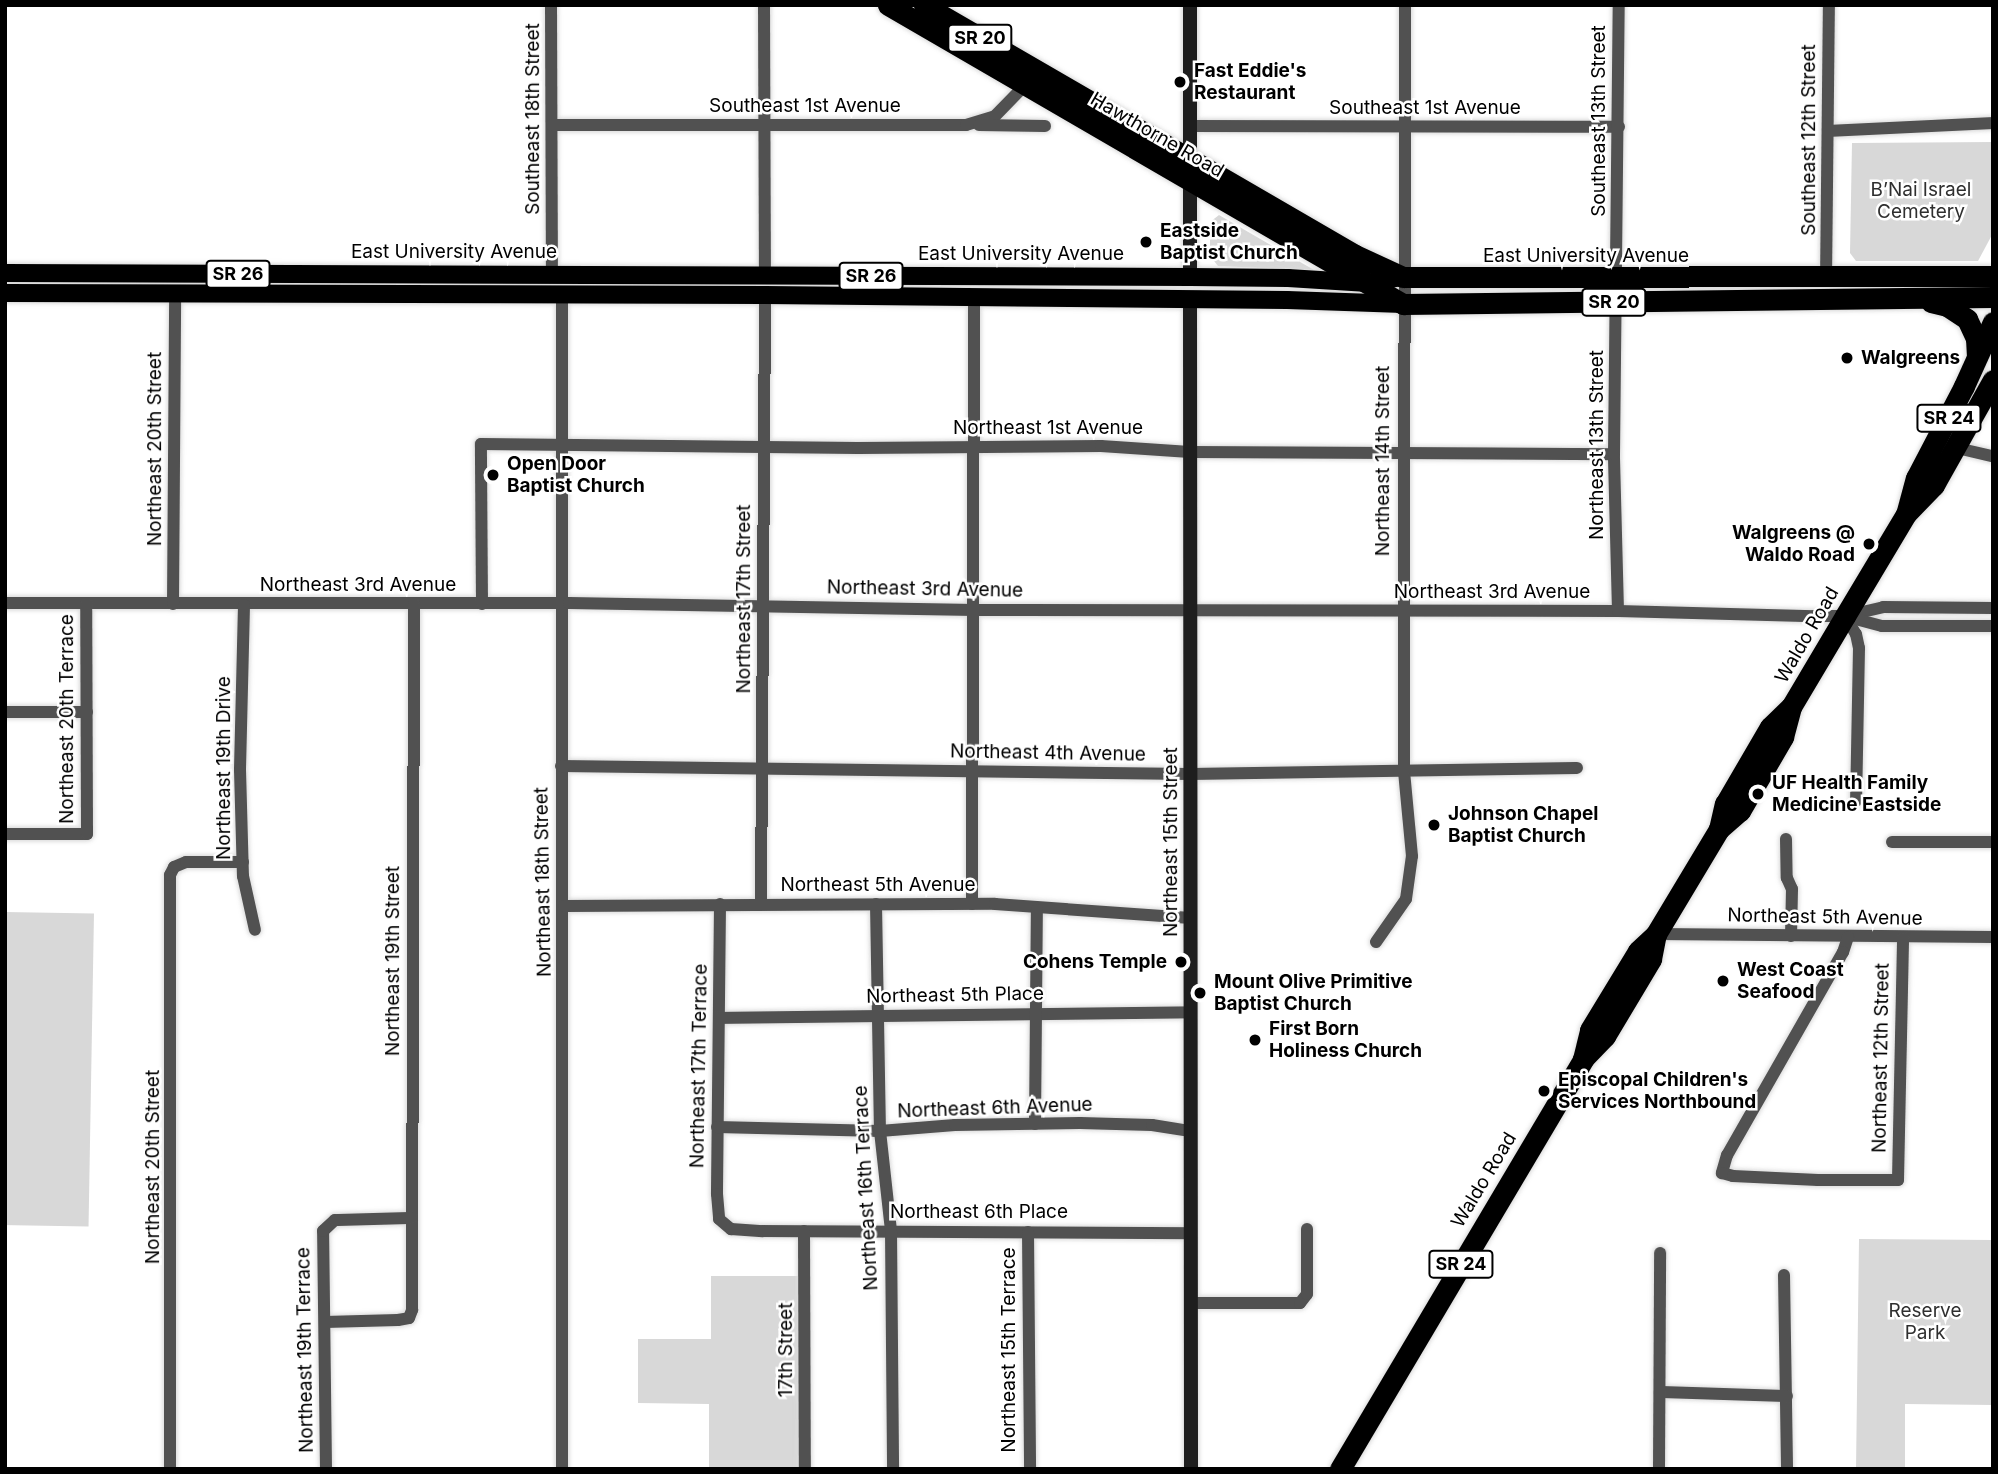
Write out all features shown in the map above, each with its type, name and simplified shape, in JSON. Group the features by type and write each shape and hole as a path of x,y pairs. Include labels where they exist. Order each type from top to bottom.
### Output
{"highway":[{"name":"Hawthorne Road","path":"888,5 1031,78 1190,171 1403,304"},
{"name":"Hawthorne Road","path":"925,5 1031,78"},
{"name":"Hawthorne Road","path":"1190,171 1403,277"},
{"name":"East University Avenue","path":"1403,277 1993,276"},
{"name":"SR 20","path":"1403,304 1993,297"},
{"path":"1916,298 1947,306 1967,319 1976,338 1977,357"},
{"name":"Waldo Road","path":"1906,514 1916,478 1993,322"},
{"name":"Waldo Road","path":"1340,1469 1583,1059 1605,1036 1651,959 1656,934 1719,830 1725,804 1770,727 1791,708 1906,514 1934,485 1993,380"}],"main road":[{"name":"East University Avenue","path":"5,273 1190,277 1288,278 1368,284 1403,277"},
{"path":"174,273 175,293"},
{"path":"349,274 351,293"},
{"path":"552,275 562,294"},
{"path":"765,276 765,295"},
{"path":"974,276 974,298"},
{"path":"1190,277 1190,299"},
{"name":"SR 26","path":"5,293 765,295 1403,304"}],"street":[{"name":"Southeast 18th Street","path":"551,5 552,275"},
{"path":"764,5 765,276"},
{"path":"1190,5 1190,277"},
{"name":"Northeast 14th Street","path":"1376,942 1406,899 1412,856 1404,771 1402,454 1405,5"},
{"name":"Southeast 13th Street","path":"1616,278 1619,5"},
{"name":"Southeast 12th Street","path":"1827,276 1829,5"},
{"name":"Southeast 1st Avenue","path":"552,125 966,125 995,116 1031,78"},
{"path":"1828,131 1993,123"},
{"path":"966,125 1045,126"},
{"name":"Southeast 1st Avenue","path":"1190,126 1619,127"},
{"path":"1826,299 1827,276"},
{"name":"Northeast 13th Street","path":"1616,278 1614,454 1618,611"},
{"name":"Northeast 20th Street","path":"173,604 175,293"},
{"name":"Northeast 18th Street","path":"562,294 562,1469"},
{"name":"Northeast 17th Street","path":"761,904 765,295"},
{"path":"972,904 974,298"},
{"name":"Northeast 15th Street","path":"1190,299 1191,1469"},
{"name":"Northeast 1st Avenue","path":"482,604 481,444 1101,446 1190,452 1614,454"},
{"path":"1956,448 1983,457 1993,456"},
{"name":"Northeast 3rd Avenue","path":"5,603 244,606 561,603 975,610 1618,611 1844,616 1882,626 1993,626"},
{"name":"Northeast 20th Terrace","path":"5,834 88,834 86,604"},
{"name":"Northeast 19th Street","path":"324,1322 410,1318 412,1310 414,604"},
{"name":"Northeast 19th Drive","path":"244,606 240,770 243,862 255,930"},
{"name":"Northeast 3rd Avenue","path":"1844,616 1883,607 1993,608"},
{"path":"1956,626 1957,607"},
{"path":"1844,616 1856,634 1860,648 1856,801"},
{"path":"5,712 87,712"},
{"name":"Northeast 4th Avenue","path":"561,766 1190,774 1577,768"},
{"path":"1786,839 1787,878 1792,889 1791,936"},
{"path":"1892,842 1993,842"},
{"name":"Northeast 20th Street","path":"170,1469 170,875 174,867 186,862 243,862"},
{"name":"Northeast 17th Terrace","path":"720,904 717,1195 719,1219 726,1225"},
{"name":"Northeast 16th Terrace","path":"876,904 880,1131 891,1231 893,1469"},
{"name":"Northeast 5th Avenue","path":"564,906 972,904 1191,918"},
{"path":"1035,1124 1037,910"},
{"name":"Northeast 5th Avenue","path":"1656,934 1993,937"},
{"name":"Northeast 12th Street","path":"1848,937 1843,952 1727,1155 1722,1173 1818,1180 1898,1180 1903,938"},
{"name":"Northeast 5th Place","path":"719,1018 1191,1012"},
{"name":"Northeast 6th Avenue","path":"717,1127 880,1131 1035,1124 1128,1124 1191,1131"},
{"name":"Northeast 19th Terrace","path":"326,1469 323,1231 335,1220 412,1218"},
{"name":"Northeast 6th Place","path":"726,1225 747,1231 1191,1233"},
{"path":"1191,1303 1300,1303 1307,1294 1307,1229"},
{"name":"17th Street","path":"804,1231 805,1469"},
{"name":"Northeast 15th Terrace","path":"1028,1231 1030,1469"},
{"path":"1659,1469 1660,1254"},
{"path":"1784,1275 1787,1469"},
{"path":"1660,1392 1787,1396"}],"green space":[{"name":"B’Nai Israel Cemetery","path":"1993,142 1993,233 1978,261 1856,261 1850,253 1852,143"},
{"path":"1219,215 1314,270 1218,266 1210,256 1210,222"},
{"path":"5,912 94,914 89,1227 5,1225"},
{"name":"Reserve Park","path":"1859,1239 1993,1240 1993,1405 1905,1404 1905,1469 1856,1469"},
{"path":"711,1276 802,1276 801,1469 709,1469 709,1404 638,1403 638,1339 711,1339"}],"place":[{"name":"Fast Eddie's Restaurant","path":"1180,82"},
{"name":"Eastside Baptist Church","path":"1146,242"},
{"name":"Walgreens","path":"1847,358"},
{"name":"Open Door Baptist Church","path":"493,475"},
{"name":"Walgreens @ Waldo Road","path":"1869,544"},
{"name":"UF Health Family Medicine Eastside","path":"1758,794"},
{"name":"Johnson Chapel Baptist Church","path":"1434,825"},
{"name":"Cohens Temple","path":"1181,962"},
{"name":"West Coast Seafood","path":"1723,981"},
{"name":"Mount Olive Primitive Baptist Church","path":"1200,993"},
{"name":"First Born Holiness Church","path":"1255,1040"},
{"name":"Episcopal Children's Services Northbound","path":"1544,1091"}]}
